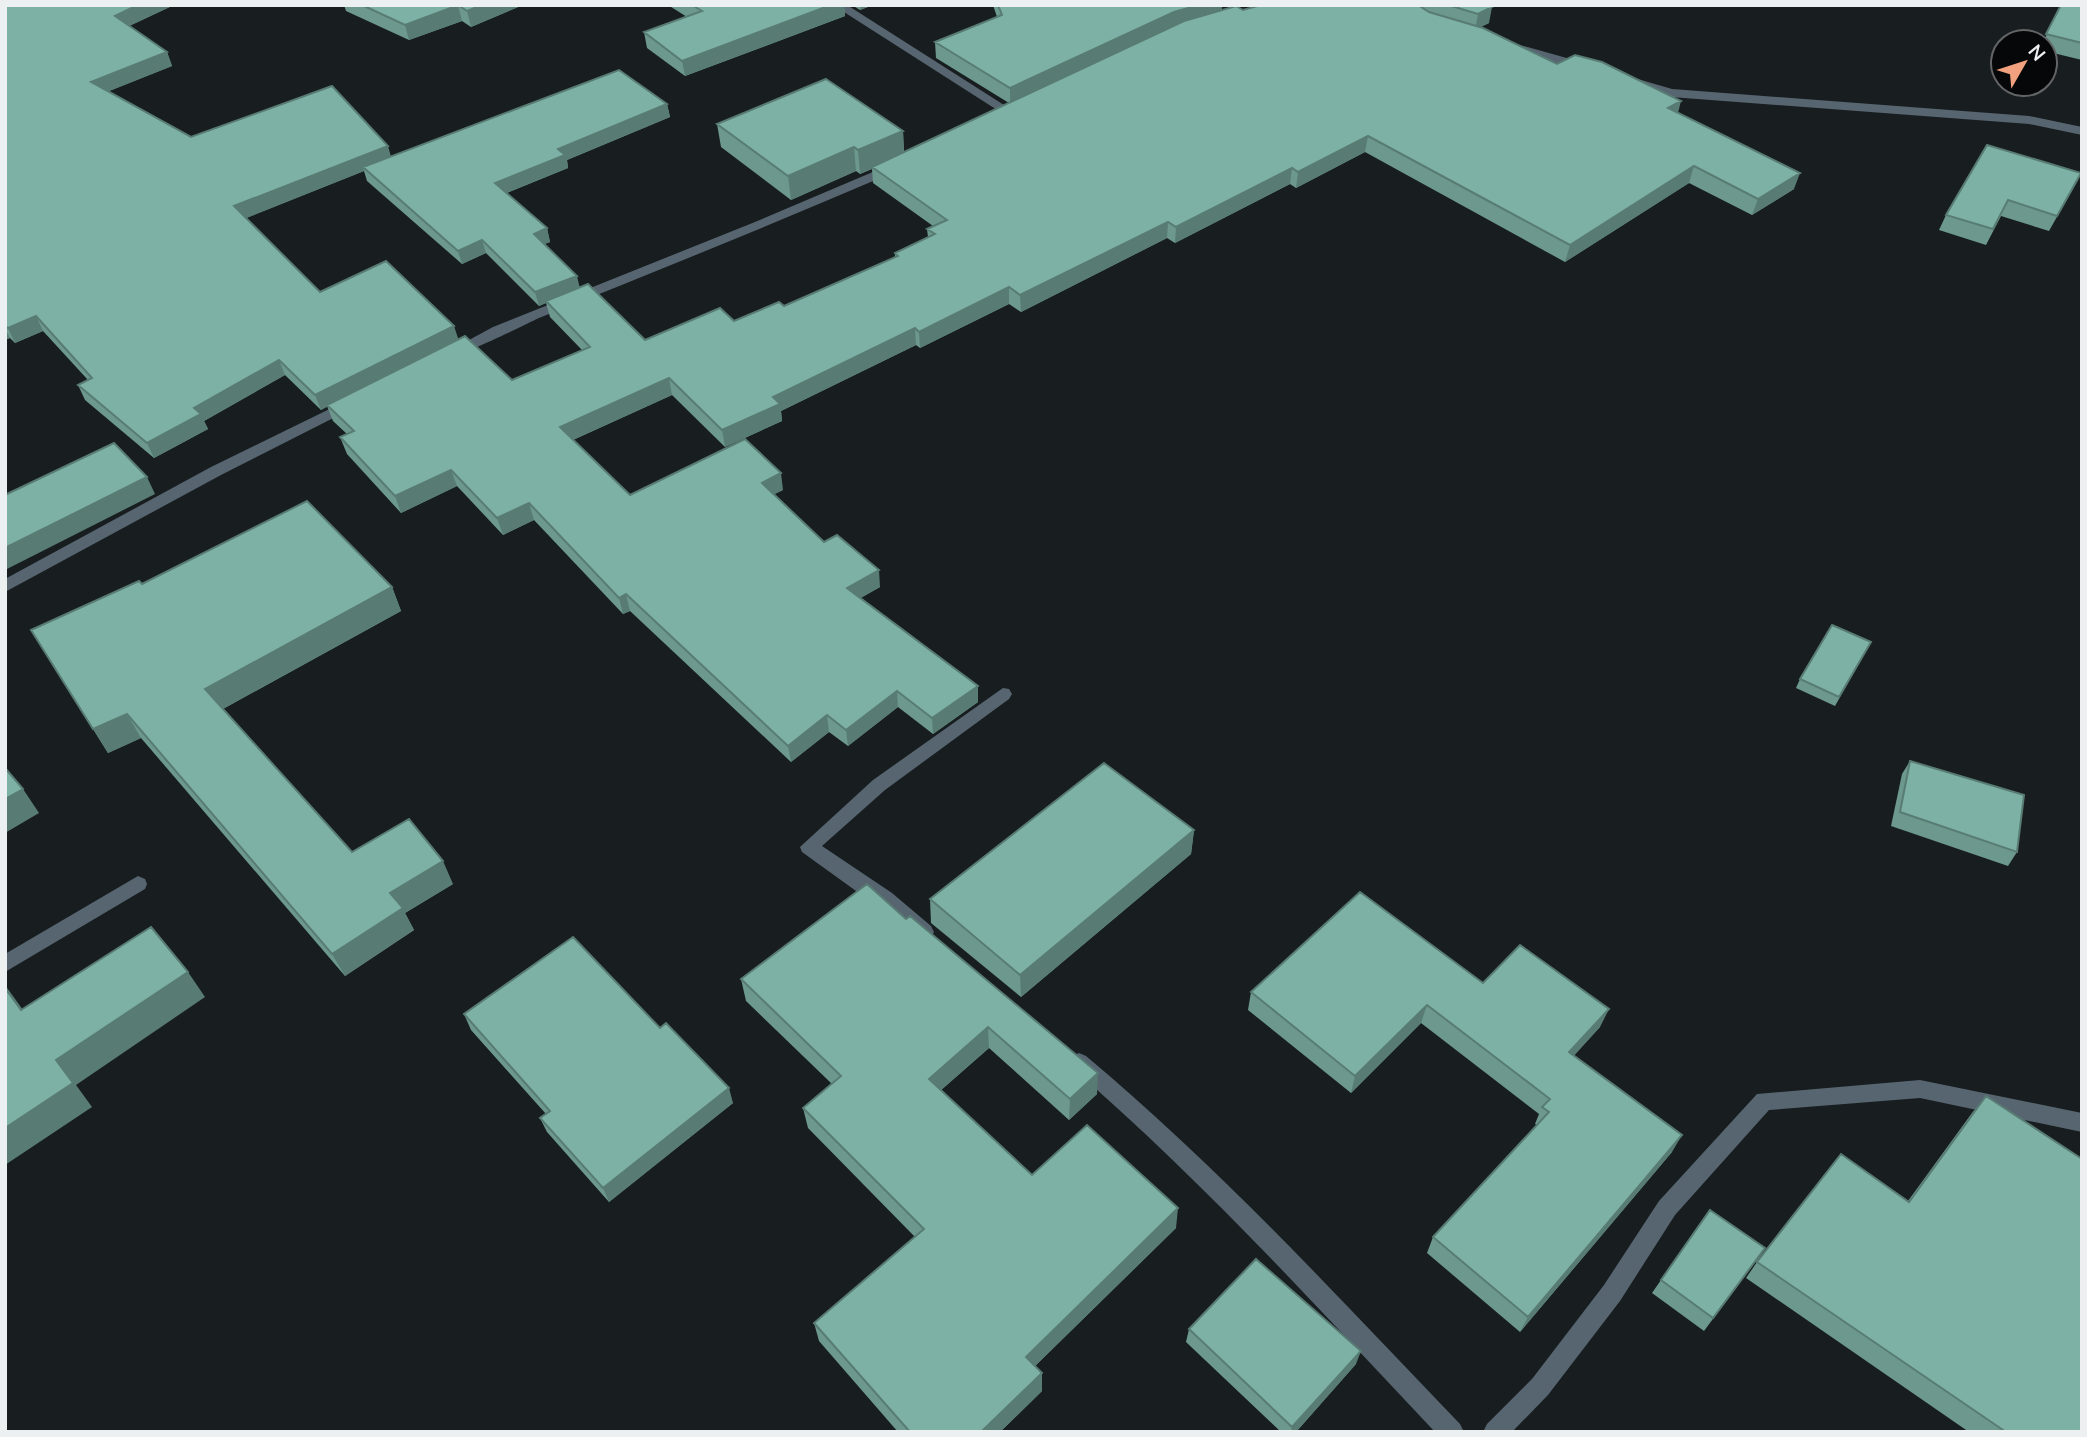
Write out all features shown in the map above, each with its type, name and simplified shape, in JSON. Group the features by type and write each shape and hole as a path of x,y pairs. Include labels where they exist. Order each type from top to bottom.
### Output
{"street":[{"path":"839,5 1009,112"},
{"path":"1498,43 1591,69"},
{"path":"1618,77 1671,93 2029,120 2082,131"},
{"path":"436,361 498,330 760,225 902,163"},
{"path":"5,586 216,471 363,397"},
{"path":"937,943 885,899 809,847 879,785 1003,694"},
{"path":"5,964 138,884"},
{"path":"1062,1048 1125,1101 1273,1245 1452,1432"},
{"path":"1495,1432 1540,1387 1596,1314 1667,1208 1764,1101 1920,1089 2082,1123"}],"building":[{"path":"5,5 138,5 115,16 167,52 91,82 191,137 332,86 388,146 234,206 320,292 386,261 454,326 315,395 279,360 194,408 201,414 147,443 78,385 92,378 36,316 8,328 5,326"},
{"path":"362,5 458,5 405,25"},
{"path":"458,5 482,5 467,11"},
{"path":"692,5 831,5 682,61 644,32 702,11"},
{"path":"998,5 1199,5 1174,12 1010,88 935,42 1002,15"},
{"path":"1261,5 1418,5 1429,12 1483,28 1557,64 1575,55 1602,62 1681,101 1668,108 1800,173 1758,199 1694,166 1570,245 1368,136 1298,172 1292,168 1176,227 1168,222 1020,295 1009,287 919,332 915,328 773,397 780,404 722,430 669,378 560,427 630,495 745,439 781,473 762,483 824,542 837,535 879,570 847,588 978,686 932,718 897,691 846,730 827,715 788,746 626,594 619,598 529,503 497,518 451,470 395,496 340,437 354,431 327,405 465,336 512,380 590,347 546,301 588,284 645,340 720,308 734,321 779,302 784,306 898,256 895,253 935,234 927,229 947,220 872,167 1184,21 1236,6 1243,10"},
{"path":"1448,5 1488,5 1492,7 1478,14"},
{"path":"2061,5 2082,5 2082,43 2059,37 2059,28 2049,28"},
{"path":"619,70 667,104 558,149 565,155 495,183 547,228 534,234 577,276 535,292 482,240 458,251 363,167"},
{"path":"826,79 903,131 858,150 854,147 788,176 717,124"},
{"path":"1987,145 2081,173 2057,216 2008,200 1993,229 1946,215"},
{"path":"114,443 147,477 5,548 5,495"},
{"path":"307,501 392,587 205,689 352,852 409,819 443,861 390,893 403,908 332,954 127,714 93,729 31,630 139,581 142,584"},
{"path":"1832,625 1871,642 1839,697 1800,679"},
{"path":"1910,761 2024,795 2017,852 1900,812"},
{"path":"1104,763 1194,830 1020,975 930,899"},
{"path":"5,768 23,789 5,799"},
{"path":"867,884 906,919 910,916 1098,1073 1070,1099 988,1027 929,1079 1032,1175 1087,1125 1178,1208 1026,1357 1042,1373 981,1432 910,1432 814,1323 924,1229 803,1108 841,1076 741,979"},
{"path":"1360,892 1483,983 1520,945 1609,1009 1569,1052 1682,1135 1528,1317 1433,1237 1549,1112 1542,1107 1550,1099 1427,1005 1355,1076 1251,992"},
{"path":"151,927 188,972 56,1060 73,1083 5,1128 5,988 21,1010"},
{"path":"573,937 660,1028 666,1023 729,1088 603,1188 540,1118 550,1111 464,1014"},
{"path":"1986,1096 2082,1159 2082,1432 2006,1432 1757,1262 1841,1154 1909,1202"},
{"path":"1710,1210 1765,1248 1713,1318 1661,1280"},
{"path":"1256,1259 1361,1351 1292,1427 1189,1329"}]}
